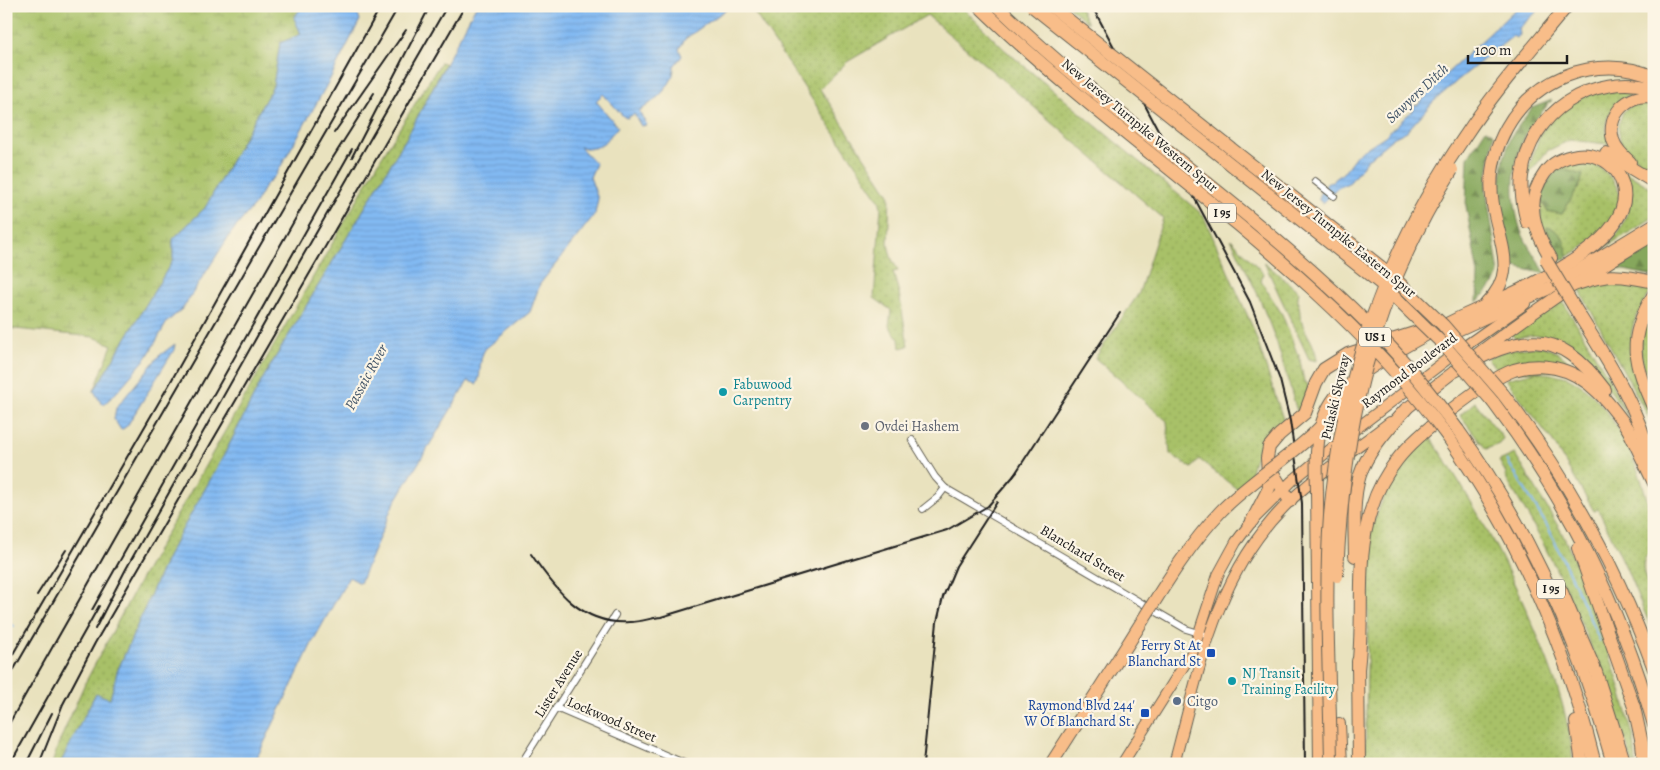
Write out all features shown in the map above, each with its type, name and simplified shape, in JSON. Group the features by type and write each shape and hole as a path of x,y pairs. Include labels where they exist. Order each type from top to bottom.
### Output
{"highway":[{"name":"New Jersey Turnpike Western Spur","path":"979,6 1035,57 1317,292 1392,367 1453,433 1480,485 1511,538 1538,593 1576,692 1595,764"},
{"name":"New Jersey Turnpike Western Spur","path":"997,6 1047,51 1338,294 1398,355 1518,522 1549,583 1570,632 1613,764"},
{"name":"New Jersey Turnpike Eastern Spur","path":"1032,6 1366,271 1498,398 1543,448 1579,505 1611,566 1638,626 1654,669"},
{"name":"New Jersey Turnpike Eastern Spur","path":"1051,6 1391,275 1448,331 1498,398 1560,499 1592,560 1620,621 1654,725"},
{"name":"Pulaski Skyway","path":"1331,764 1330,517 1335,470 1350,386 1385,282 1426,196 1480,115 1567,6"},
{"name":"Pulaski Skyway","path":"1340,764 1337,591 1340,512 1356,405 1375,336 1387,302 1416,236 1451,172 1491,114 1577,6"},
{"path":"1482,308 1497,291 1504,277 1504,257 1493,205 1491,182 1496,150 1513,116 1541,89 1573,73 1595,68 1616,68 1636,70 1654,77"},
{"path":"1654,88 1625,83 1599,87 1576,96 1555,111 1538,131 1526,156 1521,184 1525,211 1532,236 1625,381 1654,440"},
{"path":"1650,179 1616,147 1612,126 1616,114 1627,102 1637,97 1654,97"},
{"path":"1525,211 1529,186 1538,170 1546,160 1563,151 1583,148 1598,150 1650,179"},
{"path":"1252,522 1269,488 1267,461 1271,444 1305,413 1318,379 1331,363 1368,346 1456,319 1482,308 1563,269 1591,251 1617,229 1626,210 1626,192 1618,173 1603,160 1584,155 1566,158 1548,170 1538,184 1533,201 1533,219 1548,259"},
{"name":"Raymond Boulevard","path":"1547,289 1654,224"},
{"name":"Raymond Boulevard","path":"1406,409 1568,287 1654,234"},
{"path":"1568,287 1609,275 1654,282"},
{"path":"1051,764 1181,562 1209,524 1242,491 1323,425 1335,412 1350,386 1517,301 1547,289"},
{"path":"1650,300 1638,326 1635,353 1639,373 1654,409"},
{"path":"1576,304 1630,405 1647,445 1654,474"},
{"path":"1320,764 1316,447 1319,427 1331,402 1368,369 1456,319"},
{"path":"1455,371 1484,355 1519,343 1538,342 1555,346 1575,357 1595,377 1619,410 1654,483"},
{"path":"1358,669 1360,652 1360,564 1366,527 1372,506 1383,480 1398,458 1417,439 1492,382 1516,370 1534,366 1560,369 1582,379 1603,397 1631,433"},
{"path":"1359,764 1354,535 1356,488 1361,468 1371,450 1406,409"},
{"path":"1267,461 1290,501"},
{"path":"1560,499 1570,532 1593,585 1631,697 1642,743 1644,764"},
{"path":"1518,522 1543,554 1577,624 1603,693 1625,764"},
{"path":"1638,626 1654,653"},
{"path":"1561,649 1566,686 1580,740 1582,764"}],"main road":[{"name":"Raymond Boulevard","path":"1204,635 1218,575 1233,547 1252,522 1282,490 1344,438 1422,378 1547,289"},
{"name":"Raymond Boulevard","path":"1122,764 1204,635 1239,566 1267,526 1290,501 1406,409"},
{"path":"1174,764 1204,635"}],"street":[{"path":"1315,181 1334,196"},
{"name":"Blanchard Street","path":"912,440 939,483 945,488 1186,629 1204,635"},
{"path":"923,509 938,497 945,488"},
{"name":"Lister Avenue","path":"521,764 615,615"},
{"name":"Lockwood Street","path":"556,708 686,764"}],"green space":[{"path":"6,6 302,6 294,18 301,34 280,44 273,86 205,208 173,239 173,260 94,391 112,345 94,337 6,328"},
{"path":"750,6 961,6 1005,50 1203,215 1253,328 1285,425 1260,448 1251,470 1250,480 1238,490 1199,459 1192,468 1170,454 1167,421 1095,358 1139,293 1163,218 927,15 847,62 820,89 890,196 888,244 891,257 898,271 893,272 899,293 908,346 900,348 899,339 889,326 891,310 874,298 881,207 879,200"},
{"path":"1068,6 1079,6 1088,23"},
{"path":"441,62 445,64 407,137 262,380 223,457 167,557 117,672 110,700 96,693 60,764 52,764 58,745 85,683 140,580 381,158"},
{"path":"1640,90 1624,98 1614,107 1608,117 1606,123 1608,144 1570,140 1547,151 1525,179 1541,132 1560,111 1591,92"},
{"path":"1552,100 1528,130 1522,142 1515,167 1514,180 1515,206 1521,231 1529,248 1546,274 1511,266 1499,193 1504,158 1511,136 1532,108"},
{"path":"1654,101 1654,174 1621,146 1618,125 1623,112 1635,103"},
{"path":"1486,129 1494,134 1486,189 1499,274 1494,284 1477,302 1478,274 1466,206 1468,157"},
{"path":"1581,161 1601,168 1609,176 1615,184 1621,205 1619,215 1613,225 1568,257 1554,244 1542,226 1541,199 1547,211 1562,214 1580,184 1582,175 1558,168 1568,163"},
{"path":"1558,168 1583,175 1580,184 1562,214 1547,211 1541,199 1545,185"},
{"path":"1624,171 1654,190 1654,217 1607,246 1621,228 1628,212 1628,193"},
{"path":"1547,227 1557,231 1564,242 1568,257 1561,261 1547,239"},
{"path":"1231,239 1263,273 1261,281 1282,314 1299,355 1304,382 1307,383 1309,389 1298,415 1277,343 1259,297"},
{"path":"1654,243 1654,276 1614,268"},
{"path":"1264,262 1299,292 1297,301 1301,320 1315,350 1317,361 1309,359"},
{"path":"1617,280 1652,289 1633,325 1632,344 1633,357 1653,414 1654,427 1577,285"},
{"path":"1560,297 1609,378 1629,419 1597,373 1568,346 1552,338 1534,336 1515,339 1512,334"},
{"path":"1654,307 1651,384 1643,363 1640,345 1644,327"},
{"path":"1542,346 1558,353 1579,370 1500,372 1487,358 1504,351"},
{"path":"1536,372 1567,377 1586,389 1603,406 1630,452 1648,503 1652,527 1654,549 1644,560 1643,566 1654,603 1654,635 1624,563 1598,509 1594,511 1553,442 1506,379"},
{"path":"1475,402 1503,438 1499,444 1486,449 1460,415"},
{"path":"1430,437 1460,483 1487,531 1535,630 1564,711 1573,764 1365,764 1370,531 1395,470"},
{"path":"1515,454 1561,531 1591,597 1620,687 1634,739 1636,764 1633,764 1593,652 1562,580 1505,477 1506,473 1499,461"}],"water":[{"path":"302,6 360,6 358,14 360,20 329,81 276,175 265,186 255,204 231,233 183,308 167,322 147,357 116,393 104,404 101,403 94,391 173,260 173,239 205,208 273,86 280,43 301,34 294,18"},
{"name":"Passaic River","path":"476,6 731,6 685,39 679,49 682,56 674,66 671,80 657,98 639,111 647,125 641,126 634,114 627,118 624,117 603,94 596,101 618,127 598,147 580,147 596,164 590,177 598,199 595,214 540,284 530,312 485,349 477,384 468,381 392,507 360,583 349,577 313,641 254,764 60,764 96,693 110,699 117,672 167,557 223,457 262,380 407,137"},
{"path":"1519,6 1543,6 1519,28 1520,35 1516,38 1513,36 1458,80 1433,102 1407,131 1393,138 1368,159 1350,182 1336,189 1323,203 1319,200 1319,195 1328,182 1333,181 1343,173 1357,154 1385,136 1413,110 1414,105 1418,105 1441,79"},
{"path":"175,344 174,350 127,426 121,430 114,419 116,408 159,356"}],"waterway":[{"path":"1507,460 1549,529 1600,641"},
{"path":"6,623 14,626"}],"railway":[{"path":"6,666 170,383 381,6"},
{"path":"6,683 399,6"},
{"path":"352,157 430,6"},
{"path":"95,629 126,569 282,292 447,6"},
{"path":"39,764 63,704 95,643 465,6"},
{"path":"1092,6 1250,302 1280,380 1290,421 1302,503 1305,764"},
{"path":"334,133 406,30"},
{"path":"6,729 306,200 374,93"},
{"path":"92,610 352,149"},
{"path":"1013,477 1120,313"},
{"path":"531,554 560,592 584,611 598,618 613,622 638,621 661,617 947,530 988,506 1017,472"},
{"path":"923,764 937,622 943,597 956,566 997,502"},
{"path":"37,595 66,550"},
{"path":"10,764 99,606"},
{"path":"26,764 52,713"}],"place":[{"name":"Fabuwood Carpentry","path":"723,392"},
{"name":"Ovdei Hashem","path":"865,426"},
{"name":"Ferry St At Blanchard St","path":"1211,653"},
{"name":"NJ Transit Training Facility","path":"1232,681"},
{"name":"Citgo","path":"1177,701"},
{"name":"Raymond Blvd 244' W Of Blanchard St.","path":"1145,713"}],"water label":[{"name":"Sawyers Ditch","path":"1417,93"}]}
